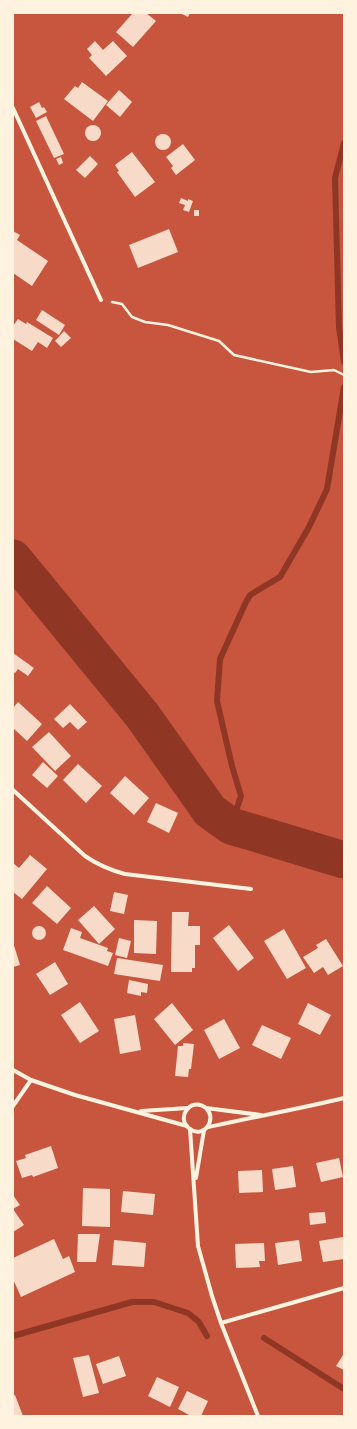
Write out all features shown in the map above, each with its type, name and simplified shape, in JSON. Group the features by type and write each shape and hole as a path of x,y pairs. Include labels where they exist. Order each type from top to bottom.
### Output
{"street":[{"path":"13,108 101,300"},
{"path":"13,790 85,856 111,870 125,874 251,889"},
{"path":"13,1070 31,1080 75,1095 137,1111 197,1131 344,1098"},
{"path":"13,1106 31,1080"},
{"path":"258,1416 221,1323 198,1246 194,1205 194,1184 188,1128 185,1123 184,1115 188,1108 194,1104 199,1104 206,1108 261,1116"},
{"path":"137,1111 188,1108"},
{"path":"194,1184 206,1128 211,1119 206,1108"},
{"path":"221,1323 344,1288"}],"path":[{"path":"101,300 122,304 132,318 144,322 168,325 219,341 234,355 311,372 334,370 344,375"}],"building":[{"path":"133,13 146,13 156,21 133,47 116,32"},
{"path":"190,13 188,17 182,14"},
{"path":"95,41 103,50 113,41 127,56 106,76 89,58 92,55 87,49"},
{"path":"82,82 108,101 93,121 64,99 75,86 78,88"},
{"path":"119,90 132,102 120,117 106,105"},
{"path":"39,102 42,108 44,107 47,112 36,118 30,107"},
{"path":"46,116 64,154 54,158 36,121"},
{"path":"93,125 100,130 101,133 96,140 93,141 86,136 85,133 90,126"},
{"path":"163,134 170,139 171,142 166,149 163,150 156,145 155,142 160,135"},
{"path":"183,144 195,160 176,175 171,168 173,166 166,157"},
{"path":"132,152 155,182 135,197 117,172 119,171 115,165"},
{"path":"90,156 98,164 85,178 76,170"},
{"path":"61,157 63,163 59,165 56,159"},
{"path":"181,198 188,201 188,199 193,201 189,212 183,210 185,205 179,203"},
{"path":"194,210 199,210 199,216 194,216"},
{"path":"169,229 178,252 138,268 129,245"},
{"path":"13,231 20,235 17,240 48,261 32,286 13,273"},
{"path":"42,310 65,325 59,335 36,320"},
{"path":"18,319 26,324 27,322 53,338 47,348 38,342 32,351 13,339 13,326"},
{"path":"64,331 71,338 61,347 55,341"},
{"path":"13,653 34,668 28,676 18,669 15,673 13,672"},
{"path":"18,702 42,724 27,741 13,728 13,708"},
{"path":"70,704 87,722 78,730 70,722 63,728 54,719"},
{"path":"49,732 71,756 55,771 32,747"},
{"path":"43,762 58,776 47,788 32,775"},
{"path":"78,764 102,786 86,803 63,780"},
{"path":"125,776 149,798 134,815 110,793"},
{"path":"156,803 178,813 169,833 147,822"},
{"path":"30,855 47,869 22,899 13,892 13,863 19,868"},
{"path":"47,886 71,908 57,924 32,903"},
{"path":"114,892 128,895 124,914 110,911"},
{"path":"94,906 115,929 99,944 78,920"},
{"path":"172,912 189,912 188,926 200,926 200,945 195,945 195,968 192,968 192,972 171,972"},
{"path":"134,920 157,921 156,954 134,953"},
{"path":"229,925 254,958 238,971 213,938"},
{"path":"39,926 44,928 46,933 44,938 39,940 34,938 32,933 34,928"},
{"path":"71,928 82,932 80,938 108,948 107,951 113,953 108,966 63,950"},
{"path":"284,929 306,968 287,979 264,941"},
{"path":"119,938 131,941 127,958 115,955"},
{"path":"326,939 343,966 328,975 323,967 314,973 303,957 318,948 316,945"},
{"path":"13,942 20,965 13,967"},
{"path":"117,958 163,965 160,981 114,974"},
{"path":"55,962 68,984 50,995 36,974"},
{"path":"129,980 148,984 147,993 141,992 141,996 127,993"},
{"path":"80,1002 99,1031 80,1043 61,1015"},
{"path":"172,1003 193,1030 175,1045 154,1019"},
{"path":"308,1003 331,1015 320,1035 298,1024"},
{"path":"135,1015 141,1050 120,1054 114,1019"},
{"path":"224,1019 240,1048 219,1059 204,1030"},
{"path":"262,1025 291,1038 281,1059 252,1045"},
{"path":"183,1043 194,1044 191,1069 189,1069 188,1077 175,1076 178,1046 183,1046"},
{"path":"51,1146 58,1168 33,1177 32,1175 22,1178 16,1161 26,1158 25,1155"},
{"path":"339,1158 343,1177 321,1182 316,1163"},
{"path":"293,1166 296,1187 275,1190 272,1169"},
{"path":"262,1170 263,1192 239,1193 238,1171"},
{"path":"83,1188 110,1189 110,1227 82,1226"},
{"path":"123,1191 155,1194 153,1215 121,1212"},
{"path":"13,1195 20,1205 13,1209"},
{"path":"13,1209 24,1225 13,1232"},
{"path":"325,1212 326,1223 310,1225 309,1213"},
{"path":"78,1234 100,1234 96,1262 77,1262"},
{"path":"343,1237 344,1259 323,1262 319,1241"},
{"path":"54,1239 63,1259 69,1256 75,1272 21,1297 13,1279 13,1258"},
{"path":"114,1240 146,1243 144,1267 112,1265"},
{"path":"299,1240 302,1261 278,1265 275,1243"},
{"path":"264,1243 265,1261 259,1261 260,1267 236,1268 235,1244"},
{"path":"89,1355 99,1393 83,1397 73,1358"},
{"path":"344,1355 344,1370 336,1366"},
{"path":"119,1356 126,1376 103,1384 96,1364"},
{"path":"157,1377 179,1387 170,1407 148,1396"},
{"path":"187,1391 208,1401 201,1416 191,1416 178,1409"},
{"path":"15,1395 23,1416 13,1416 13,1396"}],"waterway":[{"path":"344,143 335,178 339,327 344,362"},
{"path":"231,826 241,796 232,766 217,701 220,659 250,595 280,577 309,527 327,489 344,387"},
{"path":"13,558 142,715 210,811 231,826 344,860"},
{"path":"13,1336 132,1302 154,1302 188,1313 199,1322 207,1336"},
{"path":"264,1338 344,1389"}]}
